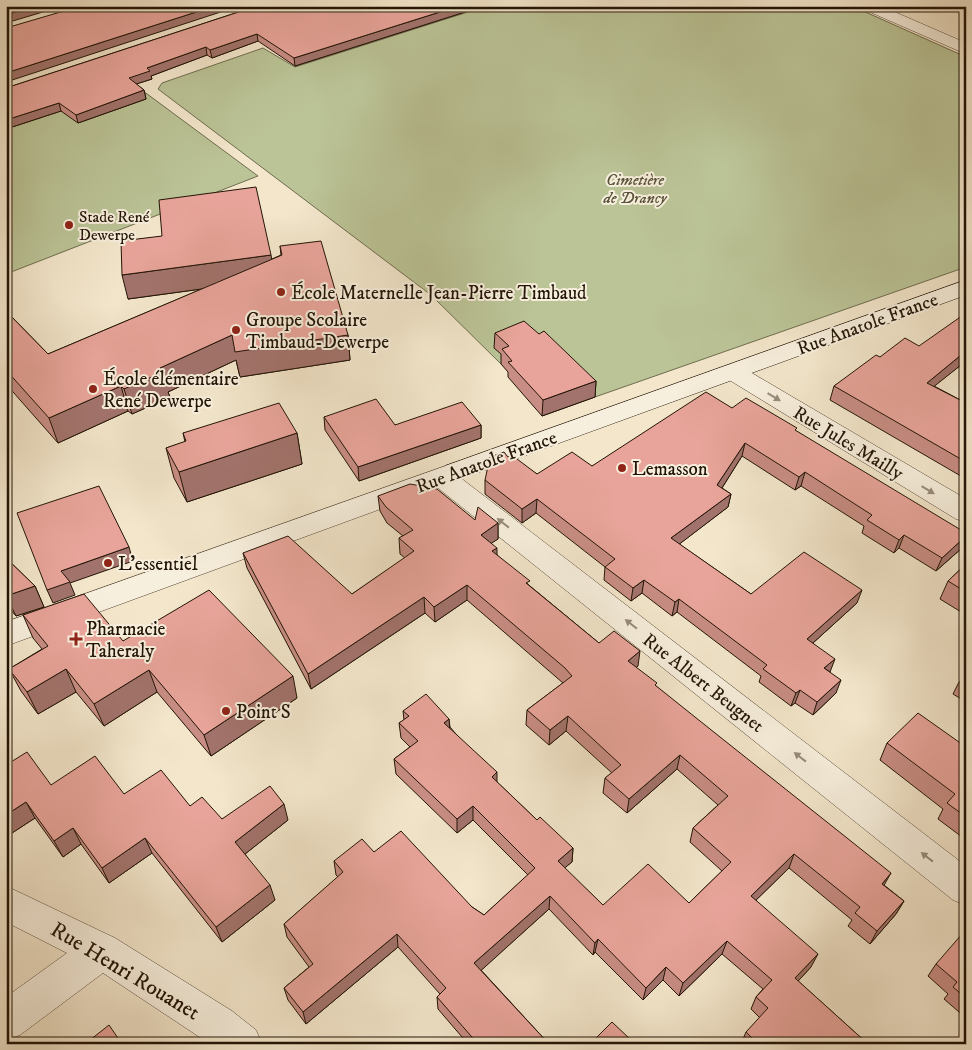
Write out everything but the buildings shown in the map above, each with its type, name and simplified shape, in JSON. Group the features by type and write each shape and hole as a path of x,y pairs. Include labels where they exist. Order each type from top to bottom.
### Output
{"street":[{"path":"868,6 966,49"},
{"name":"Rue Anatole France","path":"6,634 966,287"},
{"name":"Rue Jules Mailly","path":"734,371 734,373 966,512"},
{"name":"Rue Albert Beugnet","path":"448,474 966,888"},
{"name":"Rue Henri Rouanet","path":"6,903 102,951 218,1025 242,1044"},
{"path":"6,1022 102,951"}],"green space":[{"name":"Cimetière de Drancy","path":"487,6 852,6 966,57 966,267 595,397 545,346 501,364 431,295 158,89 162,83 263,48 295,67"},
{"name":"Stade René Dewerpe","path":"135,85 258,176 6,274 6,129"}],"place":[{"name":"Stade René Dewerpe","path":"69,225"},
{"name":"École Maternelle Jean-Pierre Timbaud","path":"281,292"},
{"name":"Groupe Scolaire Timbaud-Dewerpe","path":"236,330"},
{"name":"École élémentaire René Dewerpe","path":"93,389"},
{"name":"Lemasson","path":"622,468"},
{"name":"L'essentiel","path":"108,563"},
{"name":"Pharmacie Taheraly","path":"76,639"},
{"name":"Point S","path":"226,711"}]}
